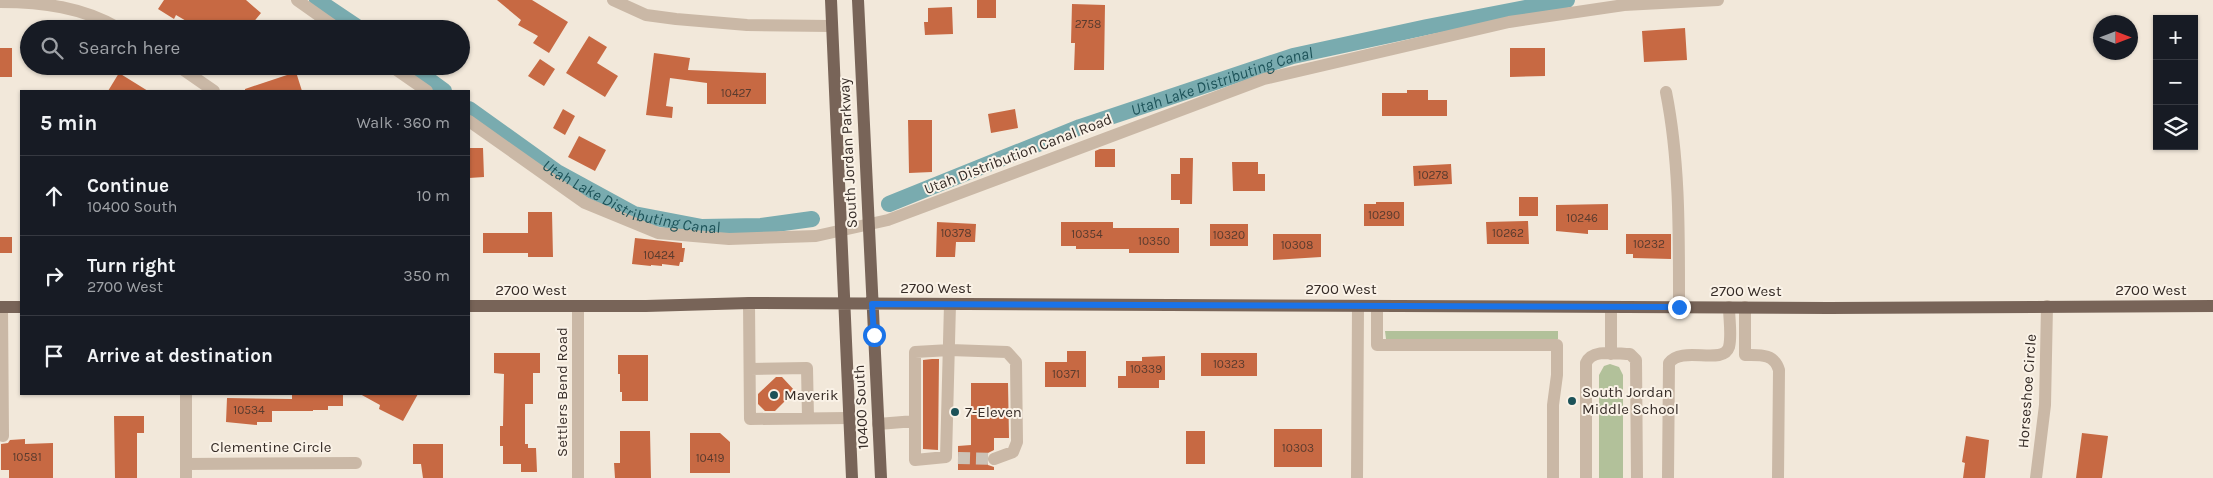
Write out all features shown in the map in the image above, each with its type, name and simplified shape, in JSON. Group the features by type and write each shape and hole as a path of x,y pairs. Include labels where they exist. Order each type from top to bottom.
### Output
{"main road":[{"name":"South Jordan Parkway","path":"830,0 843,304"},
{"name":"South Jordan Parkway","path":"858,0 872,304"},
{"name":"2700 West","path":"470,306 749,303 1611,307 2213,306"},
{"name":"10400 South","path":"843,304 852,478"},
{"name":"10400 South","path":"872,304 881,478"},
{"path":"1,307 20,307"}],"street":[{"path":"297,0 325,20"},
{"path":"613,0 646,15 676,19 755,25 831,26"},
{"name":"Utah Distribution Canal Road","path":"470,122 585,203 658,233 729,238 816,236 888,220 1264,79 1509,22 1624,5 1718,0"},
{"path":"0,2 39,3 59,6 102,20"},
{"path":"191,75 213,90"},
{"path":"404,75 426,90"},
{"path":"1666,92 1671,119 1679,226 1679,307"},
{"path":"749,303 750,419 848,418"},
{"path":"950,304 950,350 952,458 915,460 915,352 950,350 1007,352 1016,362 1018,372 1018,442 1013,452 994,459"},
{"name":"Settlers Bend Road","path":"578,306 578,478"},
{"path":"1358,306 1358,478"},
{"path":"1377,306 1377,345 1558,345 1558,375 1553,405 1553,478"},
{"name":"Horseshoe Circle","path":"2036,478 2045,405 2047,306"},
{"path":"1,307 3,436"},
{"path":"1611,307 1611,354"},
{"path":"1668,478 1669,363 1672,359 1681,355 1719,355 1726,352 1729,345 1729,307"},
{"path":"1745,307 1745,355 1770,357 1774,360 1779,370 1778,478"},
{"path":"1586,478 1586,363 1592,354 1630,354 1636,360 1637,478"},
{"path":"750,369 807,368 808,418"},
{"path":"186,395 186,478"},
{"path":"878,424 915,421"},
{"name":"Clementine Circle","path":"186,464 356,463"}],"green space":[{"path":"1385,331 1558,331 1558,339 1386,339"},
{"path":"1610,364 1619,367 1623,375 1623,478 1599,478 1599,375 1604,366"}],"building":[{"path":"164,0 246,0 261,13 255,20 185,20 176,15 174,19 158,9"},
{"path":"497,0 532,0 568,22 549,53 533,43 538,36 518,25 521,20"},
{"path":"977,0 996,0 996,18 977,18"},
{"path":"1072,4 1105,5 1104,70 1074,70 1075,43 1071,43"},
{"path":"952,7 953,34 925,35 924,22 928,22 928,8"},
{"path":"1685,28 1687,60 1644,62 1642,31"},
{"path":"589,36 607,47 597,63 618,76 605,97 566,73"},
{"path":"0,48 12,48 12,77 0,77"},
{"path":"1510,48 1545,48 1545,76 1510,77"},
{"path":"654,53 690,58 688,70 766,73 766,104 707,104 707,83 670,78 666,106 673,107 672,118 646,115"},
{"path":"540,59 555,69 544,86 528,76"},
{"path":"118,75 122,75 146,90 109,90"},
{"path":"287,75 297,75 302,90 245,90"},
{"path":"1407,90 1428,90 1428,100 1447,100 1447,116 1382,116 1382,93 1407,93"},
{"path":"563,109 575,116 565,135 553,128"},
{"path":"1015,109 1018,128 991,133 988,114"},
{"path":"908,120 932,120 932,172 909,173"},
{"path":"579,136 606,150 595,171 568,157"},
{"path":"470,148 483,148 484,177 470,178"},
{"path":"1115,149 1115,167 1095,167 1095,151"},
{"path":"1180,158 1193,158 1192,204 1180,204 1180,200 1171,200 1171,174 1180,174"},
{"path":"1232,162 1258,162 1258,174 1265,174 1265,191 1233,191"},
{"path":"1451,164 1452,184 1414,186 1413,166"},
{"path":"1519,197 1538,197 1538,216 1519,216"},
{"path":"1376,202 1404,202 1404,226 1364,226 1364,204 1376,204"},
{"path":"1608,204 1608,230 1588,230 1588,234 1556,231 1556,205"},
{"path":"528,212 552,212 553,257 528,257 528,253 483,253 483,233 528,233"},
{"path":"1528,221 1529,244 1487,244 1486,222"},
{"path":"937,222 976,224 975,242 956,242 955,257 936,257"},
{"path":"1061,222 1113,222 1113,228 1179,228 1179,253 1129,253 1129,249 1076,249 1076,246 1061,246"},
{"path":"1210,224 1248,224 1248,246 1210,246"},
{"path":"1273,234 1321,234 1321,257 1273,260"},
{"path":"1626,234 1671,234 1671,259 1633,258 1633,254 1626,254"},
{"path":"0,237 12,237 12,253 0,253"},
{"path":"635,238 682,243 682,248 685,248 683,262 680,262 679,266 632,264"},
{"path":"1067,351 1086,351 1086,387 1045,387 1045,362 1067,362"},
{"path":"494,353 540,353 540,373 533,373 533,404 525,404 525,444 528,444 528,448 536,448 537,472 521,472 521,464 503,464 503,446 500,446 500,426 503,426 504,374 494,373"},
{"path":"1201,353 1257,353 1257,376 1201,376"},
{"path":"618,355 648,355 648,401 622,401 620,374 618,374"},
{"path":"1165,356 1165,380 1159,380 1159,388 1118,388 1118,376 1126,376 1126,361 1142,361 1142,357"},
{"path":"939,359 938,450 923,449 923,360"},
{"name":"Maverik","path":"776,377 782,377 795,391 775,411 765,411 758,404 758,394"},
{"path":"971,383 1008,383 1009,438 994,438 994,450 988,453 986,458 988,465 994,467 994,470 958,470 958,446 971,445"},
{"path":"292,395 343,395 343,406 328,406 328,410 272,411 272,422 257,422 257,425 226,422 227,398 292,399"},
{"path":"362,395 417,395 403,421 379,409 380,405"},
{"path":"114,416 144,416 144,433 137,433 137,478 115,478"},
{"path":"1274,429 1322,429 1322,467 1274,467"},
{"path":"620,431 650,431 651,478 615,478 614,463 620,463"},
{"path":"1186,431 1205,431 1205,464 1186,464"},
{"path":"690,433 720,433 730,442 730,473 690,473"},
{"path":"2082,433 2108,436 2102,478 2076,478"},
{"path":"1966,436 1989,440 1985,478 1963,478 1965,463 1962,462"},
{"path":"25,439 25,444 53,443 53,478 9,478 9,470 1,470 1,444 8,443 10,440"},
{"path":"413,444 443,444 443,478 423,478 421,464 413,464"}],"waterway":[{"name":"Utah Lake Distributing Canal","path":"317,0 347,20"},
{"name":"Utah Lake Distributing Canal","path":"889,204 1080,127 1293,56 1427,27 1567,0"},
{"name":"Utah Lake Distributing Canal","path":"422,75 443,90"},
{"name":"Utah Lake Distributing Canal","path":"470,110 557,172 634,214 702,227 761,226 812,219"}],"tunnel":[{"path":"958,458 994,459"}],"place":[{"name":"Maverik","path":"774,395"},
{"name":"South Jordan Middle School","path":"1572,401"},
{"name":"7-Eleven","path":"955,412"}],"route":[{"path":"874,335 872,304 1679,307"}]}
